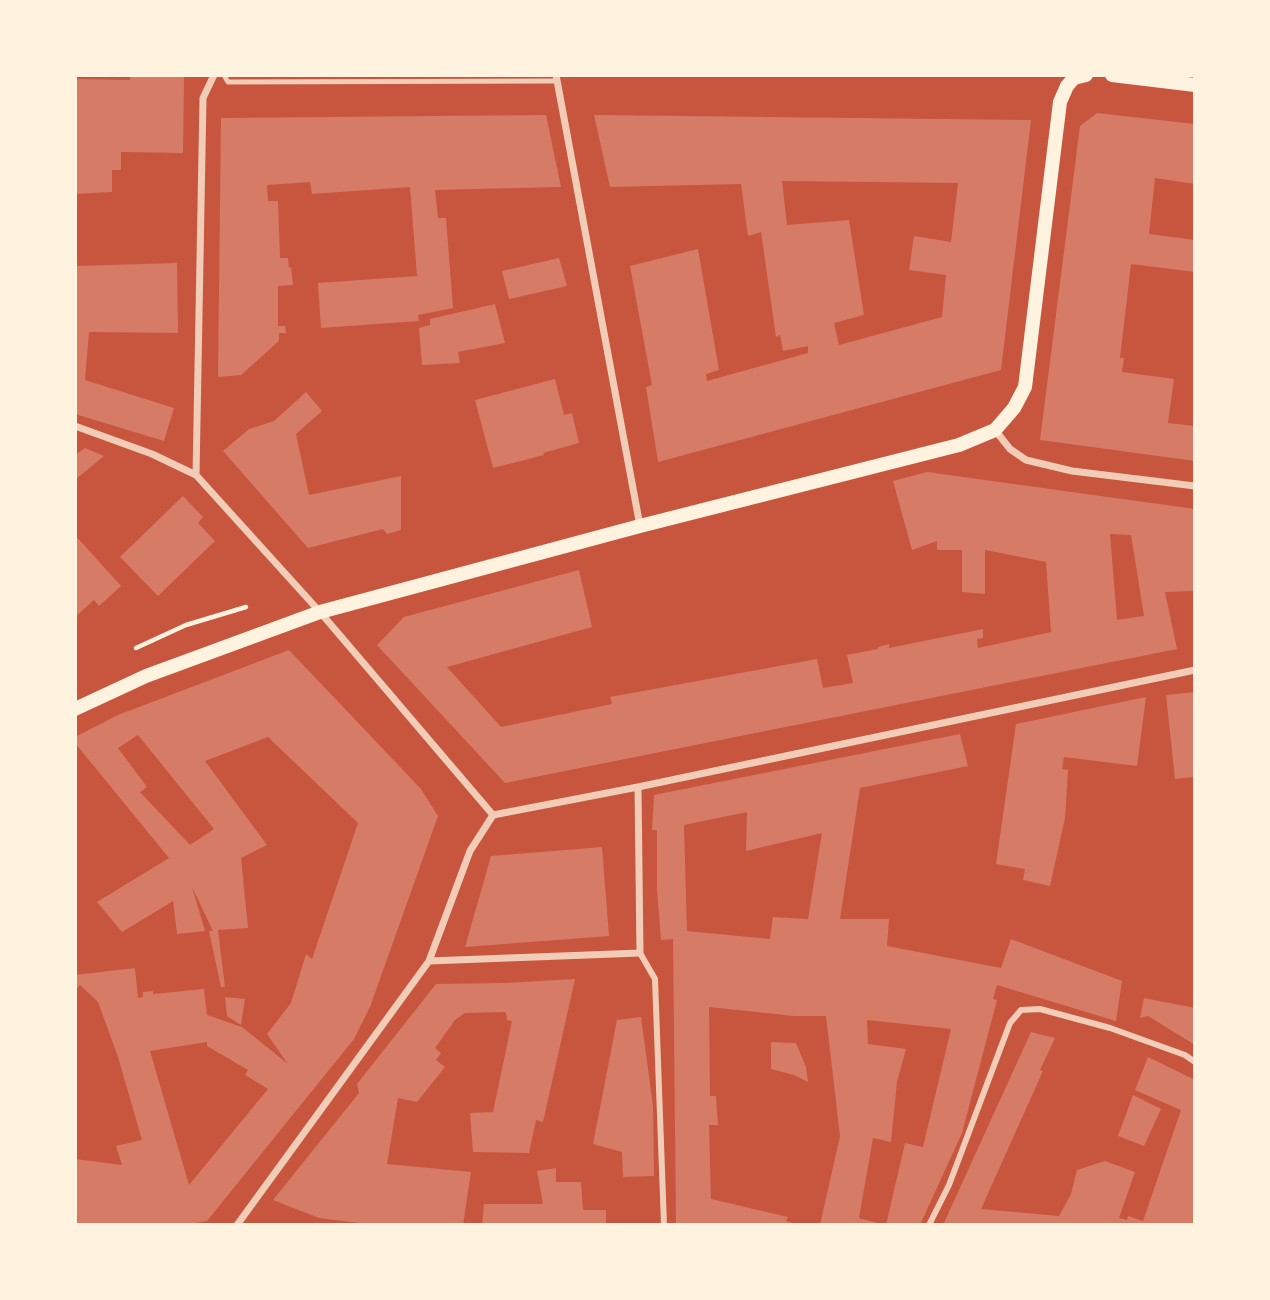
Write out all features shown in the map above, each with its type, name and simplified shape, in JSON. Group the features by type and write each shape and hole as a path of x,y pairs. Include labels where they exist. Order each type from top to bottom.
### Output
{"main road":[{"path":"1112,75 1195,85"},
{"path":"75,709 146,676 320,612 640,526 960,445 995,430 1014,408 1026,387 1056,122 1063,94 1074,76"}],"street":[{"path":"196,475 203,99 214,75"},
{"path":"556,78 640,526"},
{"path":"75,426 152,454 196,475 320,612 493,815"},
{"path":"995,430 1010,449 1026,460 1072,471 1195,486"},
{"path":"236,1225 429,961 470,851 493,815 1195,670"},
{"path":"638,787 639,953 655,979 664,1225"},
{"path":"429,961 639,953"},
{"path":"929,1225 949,1185 1010,1023 1021,1010 1040,1009 1110,1028 1185,1055 1195,1062"}],"lane":[{"path":"224,75 228,82 556,78"}],"building":[{"path":"130,75 184,75 183,153 121,152 121,170 112,170 112,192 75,194 75,79 130,80"},
{"path":"1097,113 1195,124 1195,184 1155,178 1149,234 1195,240 1195,272 1131,264 1120,358 1124,358 1122,372 1174,379 1168,423 1195,426 1195,461 1040,440 1080,126"},
{"path":"546,115 561,187 435,190 438,218 446,218 453,308 418,315 419,321 321,328 318,283 417,276 410,187 312,194 310,182 267,185 268,201 278,201 280,258 288,258 289,268 291,267 293,285 278,286 278,326 285,326 286,333 279,333 279,341 241,375 218,377 221,118"},
{"path":"594,115 1031,120 1001,370 658,462 646,387 652,385 630,266 698,249 719,370 706,374 707,381 808,353 808,346 783,351 780,335 776,337 761,232 748,236 741,184 610,187","holes":["782,181 958,183 951,242 914,236 909,270 946,275 942,317 839,345 834,323 864,315 849,220 787,225"]},
{"path":"559,258 567,286 509,299 502,271"},
{"path":"177,263 178,333 89,332 85,380 174,408 164,441 75,414 75,266"},
{"path":"495,304 505,343 458,352 460,363 422,365 419,328 430,325 430,319"},
{"path":"555,379 564,415 572,413 579,443 493,468 475,400"},
{"path":"306,392 322,411 296,434 309,495 401,476 401,530 387,534 383,529 308,548 223,451 249,429 274,421"},
{"path":"85,448 104,456 75,480 75,455"},
{"path":"927,472 1195,509 1195,591 1165,592 1177,649 505,783 377,645 404,617 579,570 592,627 447,667 501,727 612,704 610,697 817,659 823,688 853,683 847,655 889,644 889,648 983,629 983,638 977,639 978,648 1051,632 1046,562 985,550 985,594 962,592 962,550 937,550 937,541 912,550 893,481","holes":["1110,534 1131,535 1144,616 1117,620"]},
{"path":"183,496 203,517 198,523 215,541 158,596 120,557"},
{"path":"75,535 121,586 99,606 94,600 75,617"},
{"path":"289,650 421,789 438,816 370,1007 354,1039 207,1221 182,1225 75,1225 75,1159 122,1165 116,1146 142,1140 118,1057 98,1002 80,985 75,990 75,975 135,968 138,998 143,997 143,992 153,991 153,994 204,989 207,1015 242,1027 288,1064 267,1034 291,1003 306,954 312,959 358,823 268,737 205,761 267,845 241,858 248,928 218,930 225,987 221,987 209,931 213,931 192,887 205,931 177,934 173,901 122,932 97,902 169,858 75,743 75,737 118,715","holes":["138,735 214,829 190,845 140,792 147,787 118,748","207,1042 207,1046 248,1070 245,1075 268,1089 189,1185 150,1051"]},
{"path":"1195,692 1195,777 1175,779 1166,695"},
{"path":"1146,697 1137,766 1064,757 1062,769 1068,770 1065,818 1050,886 1023,880 1025,869 996,864 1016,724"},
{"path":"960,734 968,766 860,788 840,919 889,919 887,946 1001,968 1011,939 1122,981 1116,1021 997,985 993,999 997,1000 962,1133 920,1225 886,1225 905,1143 923,1147 951,1029 867,1020 868,1044 906,1049 897,1082 891,1142 873,1138 859,1218 885,1225 820,1225 840,1136 826,1016 794,1016 709,1007 710,1096 716,1096 718,1125 709,1125 711,1199 788,1217 786,1221 799,1225 676,1225 673,939 661,940 657,890 657,830 652,830 654,795","holes":["747,812 746,851 822,833 808,919 773,917 770,939 687,931 684,825"]},
{"path":"602,847 609,936 465,947 491,856"},
{"path":"575,979 543,1122 536,1120 529,1153 473,1152 470,1113 493,1112 512,1021 507,1020 506,1012 465,1013 455,1020 435,1048 441,1053 436,1060 445,1067 417,1102 398,1098 387,1164 471,1172 463,1225 376,1225 319,1218 273,1200 359,1093 357,1084 436,984"},
{"path":"225,997 245,999 241,1025 227,1016"},
{"path":"1144,998 1195,1008 1195,1045 1148,1016 1140,1018"},
{"path":"641,1017 653,1106 654,1176 623,1177 622,1152 593,1144 617,1020"},
{"path":"1031,1032 1055,1038 981,1209 1059,1216 1071,1194 1077,1170 1105,1161 1135,1172 1119,1218 1127,1220 1128,1216 1143,1221 1181,1110 1135,1090 1148,1057 1195,1080 1195,1225 943,1225"},
{"path":"771,1042 796,1043 806,1067 808,1082 771,1069"},
{"path":"1133,1095 1161,1109 1144,1146 1118,1136"},
{"path":"556,1168 556,1182 581,1182 583,1210 606,1210 606,1225 482,1225 484,1204 543,1204 537,1171"}]}
